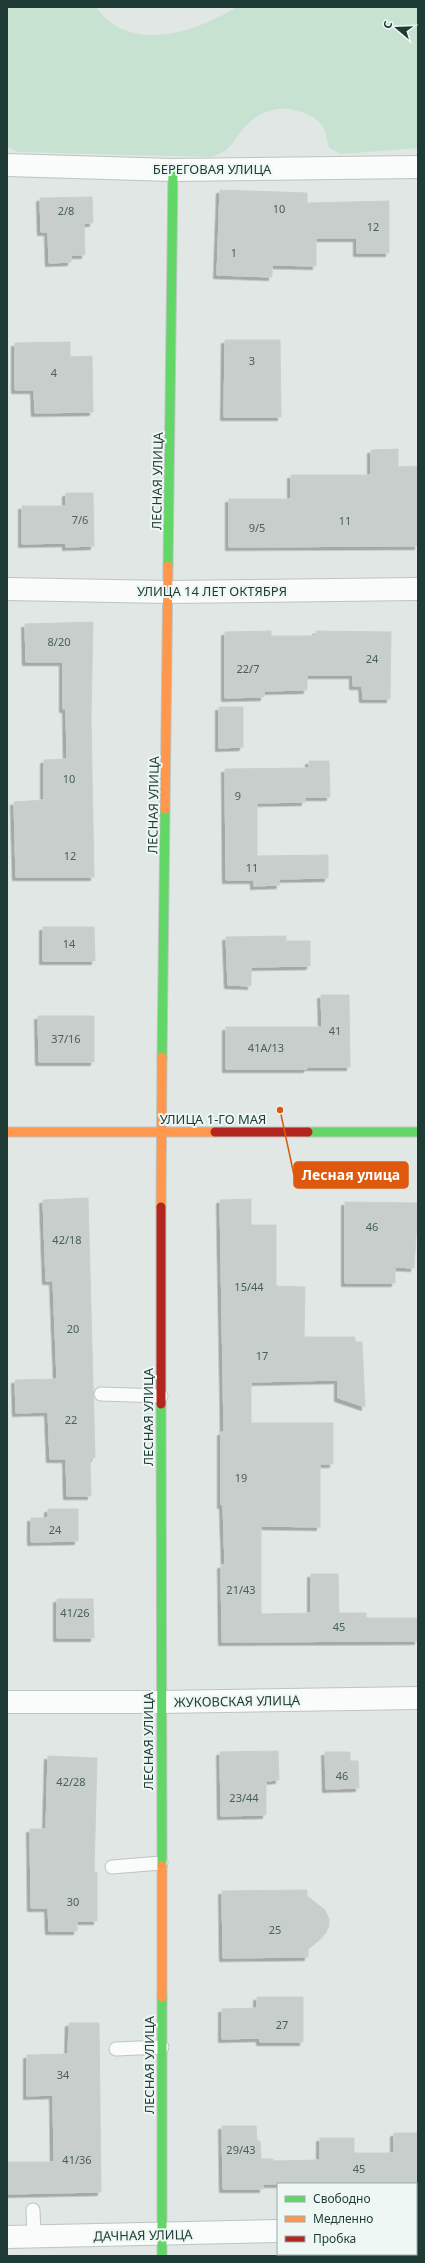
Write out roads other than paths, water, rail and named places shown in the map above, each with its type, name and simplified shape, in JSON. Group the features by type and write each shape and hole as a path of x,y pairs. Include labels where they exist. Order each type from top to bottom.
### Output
{"street":[{"name":"БЕРЕГОВАЯ УЛИЦА","path":"7,165 173,170 418,167"},
{"name":"ЛЕСНАЯ УЛИЦА","path":"162,2256 162,1132 173,170"},
{"name":"УЛИЦА 14 ЛЕТ ОКТЯБРЯ","path":"7,589 168,592 418,590"},
{"name":"УЛИЦА 1-ГО МАЯ","path":"7,1132 418,1132"},
{"name":"ЖУКОВСКАЯ УЛИЦА","path":"7,1702 161,1702 418,1698"},
{"name":"ДАЧНАЯ УЛИЦА","path":"7,2238 277,2231"}],"lane":[{"path":"101,1394 161,1396"},
{"path":"112,1867 161,1863"},
{"path":"116,2049 162,2047"},
{"path":"33,2210 34,2237"}],"place":[{"name":"Лесная улица","path":"280,1110"}]}
